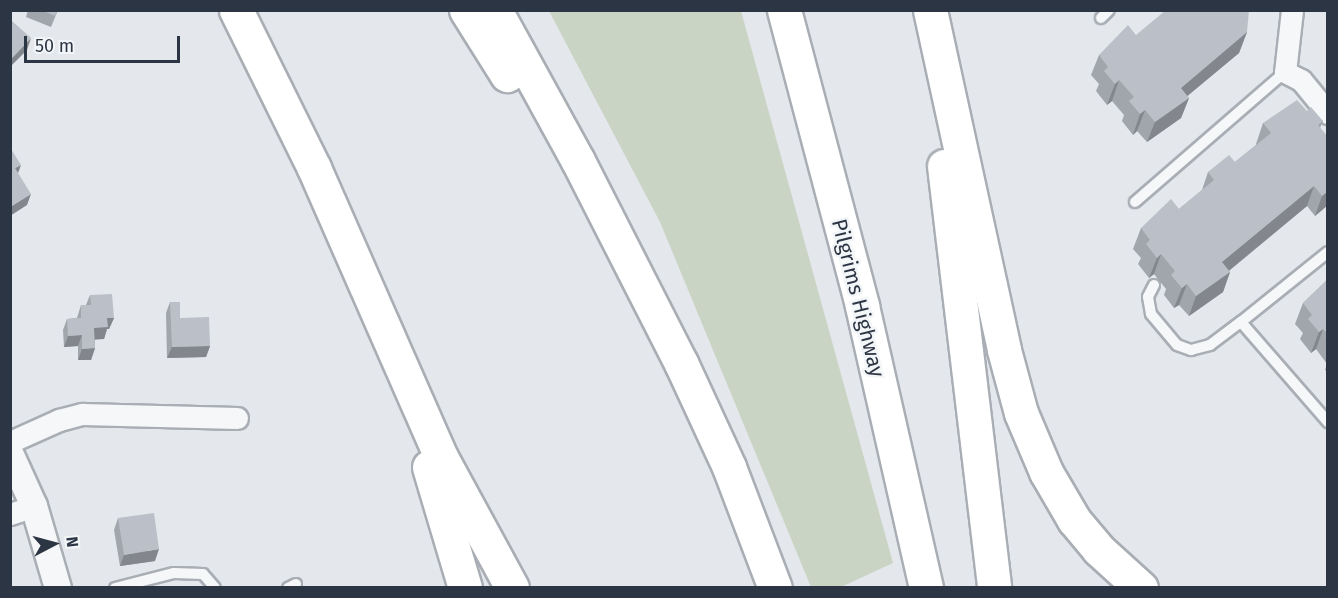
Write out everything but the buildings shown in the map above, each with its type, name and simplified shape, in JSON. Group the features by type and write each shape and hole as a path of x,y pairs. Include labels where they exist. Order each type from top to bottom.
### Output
{"highway":[{"path":"236,10 314,168 441,457 512,588"},
{"path":"466,10 504,70 578,161"},
{"path":"495,10 578,161 681,363 729,467 775,588"},
{"name":"Pilgrims Highway","path":"784,10 861,306 926,588"},
{"path":"925,10 994,588"},
{"path":"930,10 1015,392 1046,472 1085,533 1141,588"},
{"path":"374,309 422,446 465,588"},
{"path":"1085,533 1120,565 1156,588"}],"street":[{"path":"1292,10 1285,72 1301,80 1328,113"},
{"path":"10,442 58,420 82,414 237,418"},
{"path":"10,453 22,510 58,588"}],"lane":[{"path":"1135,202 1285,72"},
{"path":"1154,285 1148,297 1151,314 1177,345 1191,350 1210,345 1328,252"},
{"path":"1241,322 1328,422"},
{"path":"115,588 174,573 203,574 214,588"}],"green space":[{"path":"549,11 741,11 893,563 841,587 811,587 660,222"}]}
